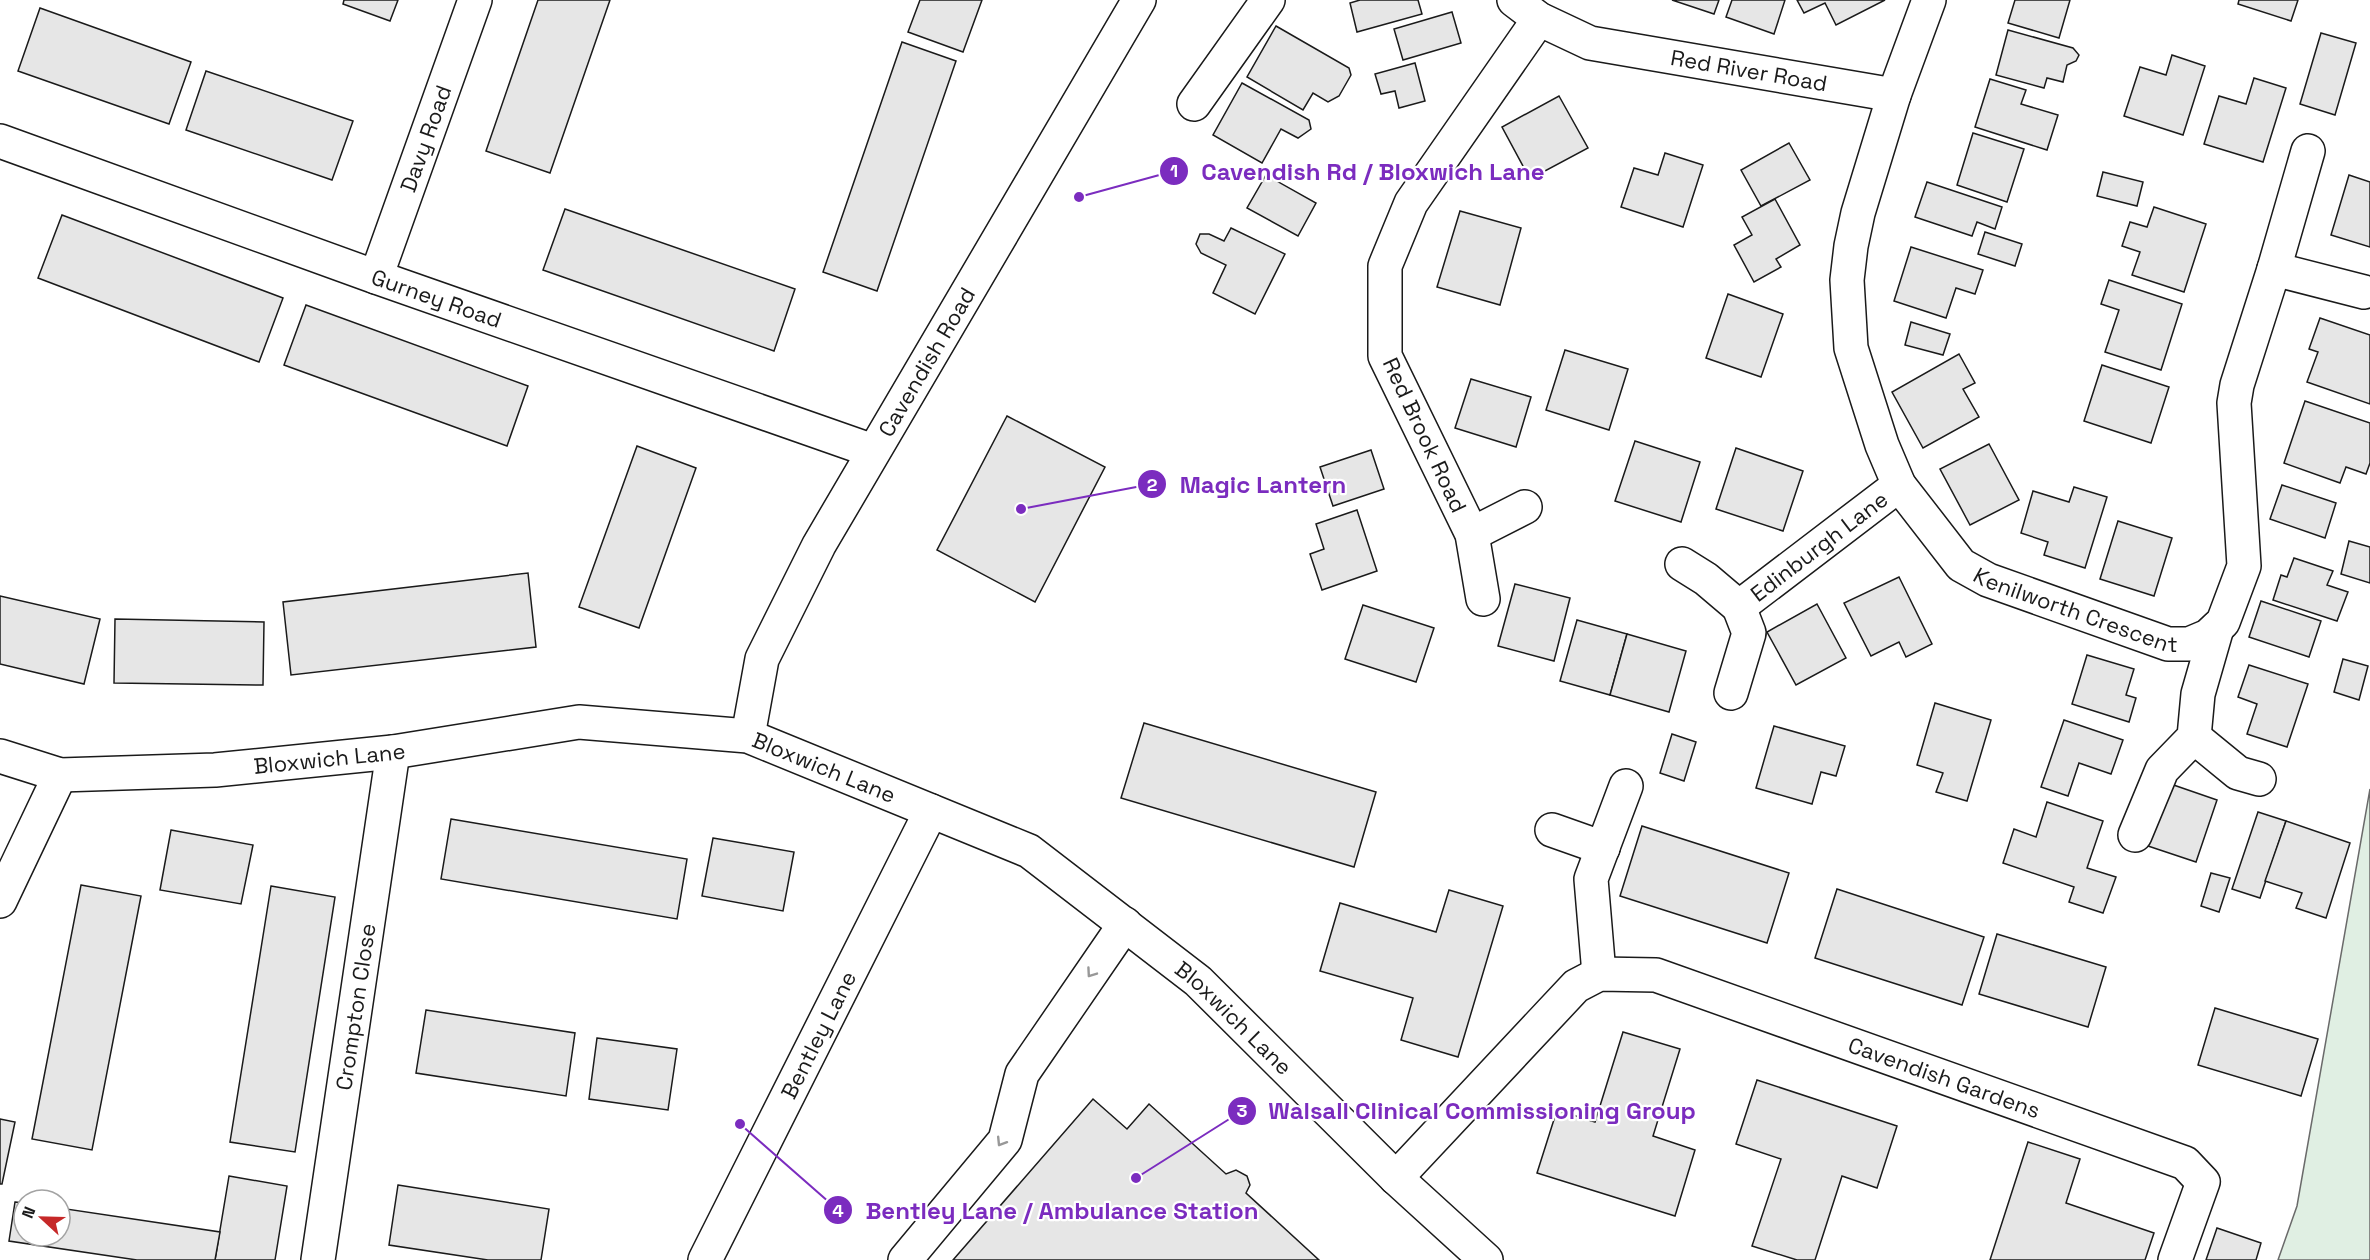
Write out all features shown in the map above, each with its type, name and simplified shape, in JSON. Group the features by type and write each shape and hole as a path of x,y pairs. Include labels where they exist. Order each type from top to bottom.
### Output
{"street":[{"name":"Davy Road","path":"376,277 475,0"},
{"name":"Cavendish Road","path":"748,736 762,659 819,544 1139,0"},
{"path":"1194,104 1268,0"},
{"path":"1894,95 1929,0"},
{"name":"Red River Road","path":"1526,10 1590,43 1894,95"},
{"name":"Red Brook Road","path":"1484,599 1472,534 1384,356 1385,266 1411,203 1526,10"},
{"name":"Kenilworth Crescent","path":"1894,95 1858,213 1847,280 1851,348 1882,445 1899,484 1961,564 1988,580 2168,644 2189,644 2208,636 2223,622 2244,566 2234,403 2237,385 2308,151"},
{"name":"Gurney Road","path":"0,141 376,277 873,451"},
{"path":"2274,269 2364,292"},
{"name":"Edinburgh Lane","path":"1739,607 1899,484"},
{"name":"Red Brook Road","path":"1472,534 1525,507"},
{"name":"Edinburgh Lane","path":"1682,564 1706,579 1739,607 1749,633 1731,693"},
{"path":"2135,836 2162,770 2194,737 2198,694 2217,628"},
{"name":"Bloxwich Lane","path":"0,756 60,775 215,770 393,752 579,722 748,736 1029,851 1198,981 1396,1178 1486,1260"},
{"path":"2194,737 2238,773 2259,779"},
{"name":"Crompton Close","path":"318,1260 393,752"},
{"path":"0,901 60,775"},
{"path":"1396,1178 1576,986 1599,974 1591,879 1626,786"},
{"name":"Bentley Lane","path":"705,1260 931,811"},
{"path":"1552,830 1603,848"},
{"path":"905,1260 1005,1140 1022,1074 1125,924"},
{"name":"Cavendish Gardens","path":"1599,974 1656,975 2185,1163 2203,1182 2175,1260"}],"green space":[{"path":"2370,789 2370,1260 2278,1260 2297,1206"}],"building":[{"path":"344,0 398,0 390,21 343,4"},
{"path":"538,0 610,0 550,173 486,151"},
{"path":"920,0 982,0 963,52 908,32"},
{"path":"1360,0 1418,0 1422,14 1357,32 1350,3"},
{"path":"1672,0 1719,0 1714,14"},
{"path":"1732,0 1785,0 1774,34 1726,17"},
{"path":"1797,0 1885,0 1836,25 1825,3 1804,13"},
{"path":"2015,0 2070,0 2059,38 2008,23"},
{"path":"2239,0 2298,0 2291,21 2238,4"},
{"path":"40,8 191,62 169,124 18,71"},
{"path":"1452,12 1461,43 1403,60 1394,29"},
{"path":"1276,26 1349,68 1351,75 1339,96 1328,102 1313,93 1303,110 1247,77"},
{"path":"2008,30 2073,48 2079,55 2076,61 2067,65 2063,82 2047,78 2044,88 1996,75"},
{"path":"2321,33 2356,43 2335,115 2300,104"},
{"path":"902,42 956,61 877,291 823,272"},
{"path":"2172,55 2205,66 2183,135 2124,116 2140,67 2166,75"},
{"path":"1415,63 1425,101 1399,108 1395,91 1381,94 1375,74"},
{"path":"206,71 353,121 332,180 186,130"},
{"path":"2254,78 2286,88 2263,162 2204,144 2219,96 2246,104"},
{"path":"1990,79 2026,90 2021,104 2058,115 2047,150 1975,127"},
{"path":"1242,83 1309,120 1311,129 1298,138 1281,129 1262,163 1213,135"},
{"path":"1559,96 1588,148 1530,179 1502,127"},
{"path":"1973,133 2024,149 2007,202 1957,185"},
{"path":"1789,143 1810,180 1761,206 1741,170"},
{"path":"1665,153 1703,165 1683,227 1621,207 1634,168 1658,175"},
{"path":"2103,172 2143,182 2137,206 2097,196"},
{"path":"1266,175 1316,203 1298,236 1247,208"},
{"path":"2349,175 2370,182 2370,247 2331,235"},
{"path":"1927,182 2002,207 1995,229 1977,222 1972,236 1915,217"},
{"path":"1775,199 1800,245 1776,259 1781,267 1754,282 1734,245 1752,235 1742,217"},
{"path":"2154,207 2206,224 2184,292 2132,275 2140,252 2122,246 2130,222 2147,227"},
{"path":"565,209 795,289 774,351 543,270"},
{"path":"1460,211 1521,228 1500,305 1437,287"},
{"path":"62,215 283,298 259,362 38,278"},
{"path":"1231,228 1285,254 1255,314 1213,293 1226,265 1201,253 1196,244 1200,234 1209,234 1224,241"},
{"path":"1985,232 2022,244 2015,266 1978,254"},
{"path":"1911,247 1983,270 1975,294 1956,288 1946,318 1894,301"},
{"path":"2109,280 2182,304 2161,370 2105,352 2119,310 2101,304"},
{"path":"1728,294 1783,314 1761,377 1706,358"},
{"path":"306,305 528,386 507,446 284,365"},
{"path":"2320,318 2370,335 2370,404 2307,382 2318,352 2309,349"},
{"path":"1911,322 1950,334 1943,355 1905,345"},
{"path":"1565,350 1628,369 1609,430 1546,410"},
{"path":"1959,354 1975,383 1963,389 1979,417 1923,448 1892,392"},
{"path":"2102,365 2169,387 2151,443 2084,421"},
{"path":"1471,379 1531,397 1516,447 1455,428"},
{"path":"2305,401 2370,423 2370,463 2366,474 2346,467 2340,483 2284,463"},
{"path":"1007,416 1105,467 1035,602 937,550"},
{"path":"1635,441 1700,462 1681,522 1615,501"},
{"path":"1989,444 2019,500 1970,525 1940,469"},
{"path":"637,446 696,468 639,628 579,607"},
{"path":"1736,448 1803,471 1783,531 1716,509"},
{"path":"1371,450 1384,489 1333,506 1320,467"},
{"path":"2282,485 2336,503 2325,538 2270,519"},
{"path":"2074,487 2107,497 2085,568 2044,555 2048,542 2021,533 2033,491 2069,502"},
{"path":"1357,510 1377,571 1322,590 1310,554 1324,549 1316,524"},
{"path":"2118,521 2172,538 2154,596 2100,579"},
{"path":"2349,541 2370,547 2370,583 2341,574"},
{"path":"2294,558 2333,571 2327,585 2348,592 2337,621 2273,600 2281,575 2287,577"},
{"path":"528,573 536,647 291,675 283,602"},
{"path":"1899,577 1932,644 1906,657 1899,642 1871,656 1844,603"},
{"path":"1515,584 1570,598 1554,661 1498,646"},
{"path":"0,596 100,619 84,684 0,664"},
{"path":"2261,601 2321,621 2309,657 2249,637"},
{"path":"1817,604 1846,658 1796,685 1767,632"},
{"path":"1363,605 1434,628 1416,682 1345,659"},
{"path":"115,619 264,622 263,685 114,683"},
{"path":"1577,620 1627,634 1610,695 1560,681"},
{"path":"1627,634 1686,651 1669,712 1610,695"},
{"path":"2087,655 2134,669 2126,695 2136,698 2129,722 2072,704"},
{"path":"2343,659 2368,666 2359,700 2334,692"},
{"path":"2249,665 2308,684 2287,747 2247,734 2257,704 2238,697"},
{"path":"1935,703 1991,720 1967,801 1936,792 1943,773 1917,765"},
{"path":"2064,720 2123,740 2111,774 2079,763 2068,796 2041,787"},
{"path":"1144,723 1376,792 1354,867 1121,798"},
{"path":"1774,726 1845,746 1836,776 1821,772 1812,804 1756,788"},
{"path":"1672,734 1696,742 1684,781 1660,773"},
{"path":"2162,781 2217,800 2196,862 2142,844"},
{"path":"2047,802 2103,821 2087,868 2116,877 2103,913 2069,902 2074,887 2003,863 2014,829 2036,837"},
{"path":"2258,812 2286,821 2260,898 2232,889"},
{"path":"451,819 687,859 677,919 441,879"},
{"path":"2286,821 2350,843 2326,918 2296,908 2302,893 2265,881"},
{"path":"1642,826 1789,873 1767,943 1620,896"},
{"path":"171,830 253,845 241,904 160,890"},
{"path":"713,838 794,852 783,911 702,896"},
{"path":"2211,873 2230,878 2219,912 2201,906"},
{"path":"81,885 141,896 92,1150 32,1139"},
{"path":"271,886 335,897 295,1152 230,1142"},
{"path":"1837,889 1984,937 1962,1005 1815,958"},
{"path":"1449,890 1503,906 1458,1057 1401,1040 1413,998 1320,971 1340,903 1436,932"},
{"path":"1997,934 2106,967 2088,1027 1979,994"},
{"path":"2215,1008 2318,1039 2301,1096 2198,1065"},
{"path":"426,1010 575,1033 566,1096 416,1073"},
{"path":"1623,1032 1680,1049 1653,1136 1695,1150 1675,1216 1537,1173 1557,1110 1595,1122"},
{"path":"597,1038 677,1049 668,1110 589,1099"},
{"path":"1757,1080 1897,1126 1877,1188 1842,1176 1815,1260 1797,1260 1752,1246 1781,1159 1736,1144"},
{"path":"1093,1099 1127,1129 1149,1104 1226,1174 1236,1170 1247,1176 1250,1185 1246,1193 1319,1260 953,1260"},
{"path":"0,1119 15,1122 2,1184 0,1184"},
{"path":"2028,1142 2080,1159 2066,1203 2154,1233 2145,1260 1990,1260"},
{"path":"229,1176 287,1186 275,1260 215,1260"},
{"path":"398,1185 549,1209 541,1260 488,1260 389,1245"},
{"path":"72,1210 220,1232 215,1260 137,1260 56,1248 72,1248"},
{"path":"12,1222 12,1241 9,1241"},
{"path":"2217,1228 2261,1243 2256,1260 2206,1260"}],"place":[{"name":"Cavendish Rd / Bloxwich Lane","path":"1079,197"},
{"name":"Magic Lantern","path":"1021,509"},
{"name":"Bentley Lane / Ambulance Station","path":"740,1124"},
{"name":"Walsall Clinical Commissioning Group","path":"1136,1178"}]}
